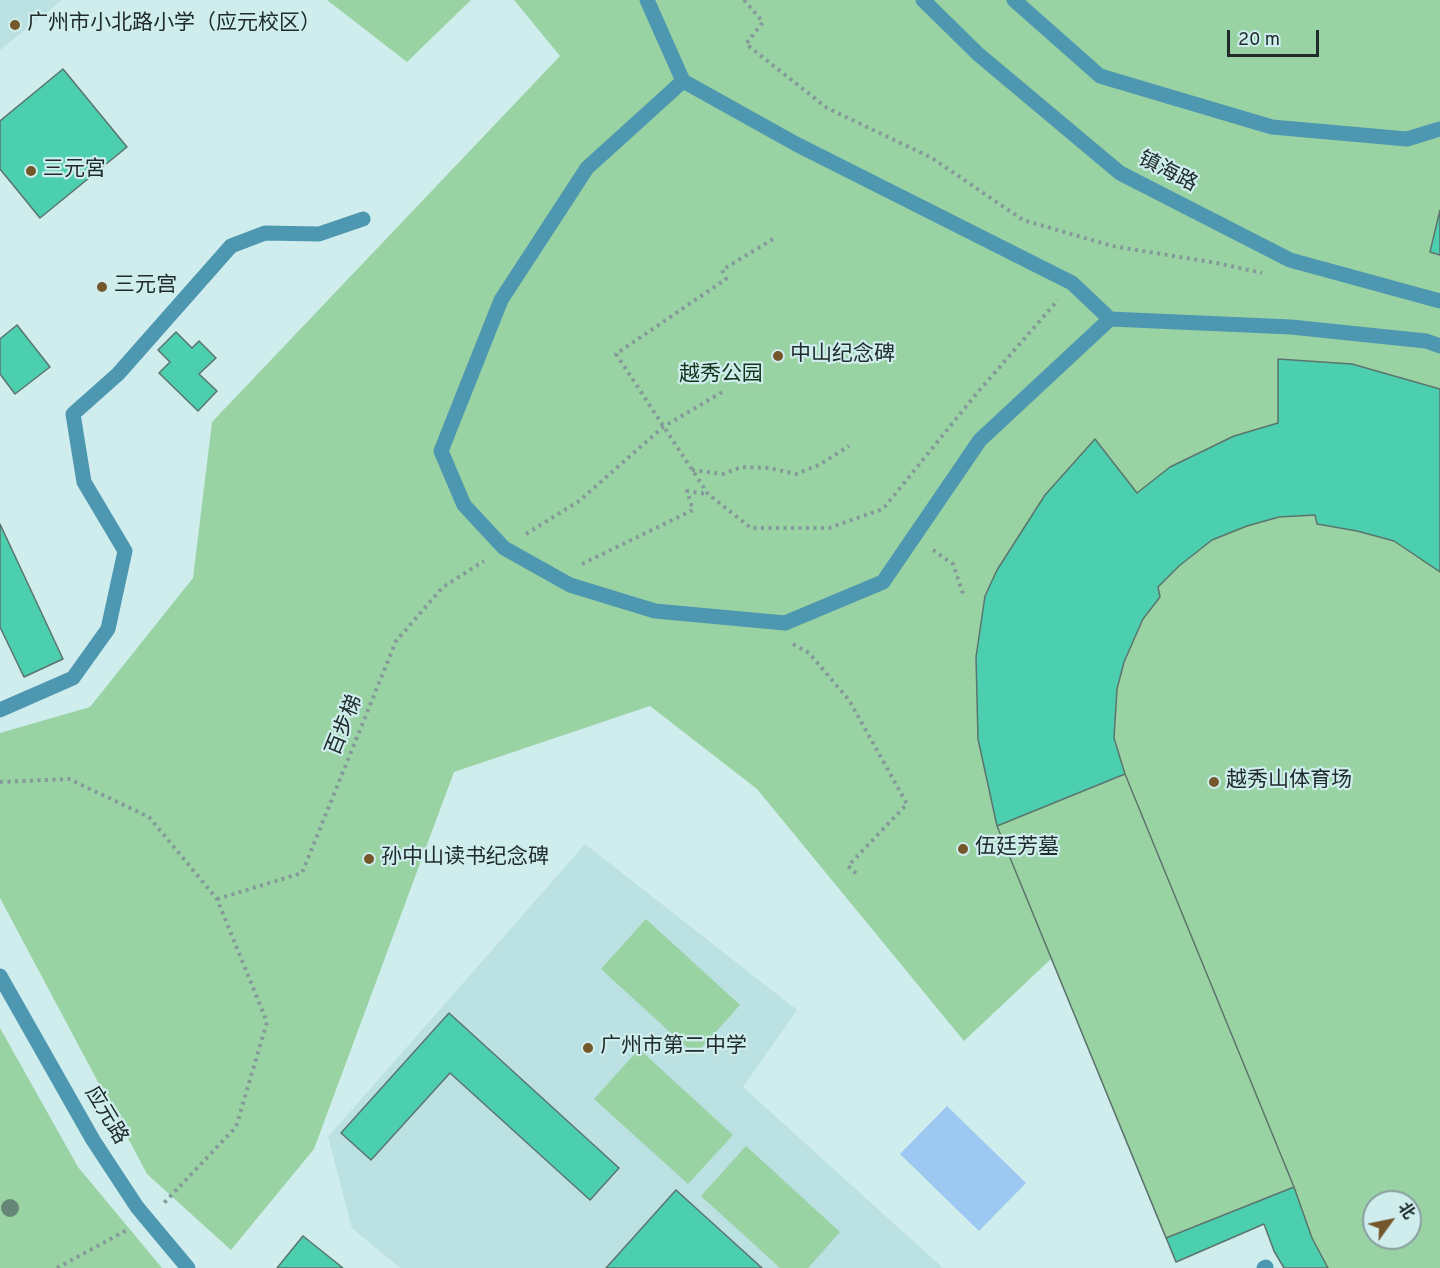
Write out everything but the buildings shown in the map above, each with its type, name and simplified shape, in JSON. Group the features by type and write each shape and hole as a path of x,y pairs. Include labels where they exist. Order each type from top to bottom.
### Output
{"street":[{"path":"647,0 683,81 796,144 1072,284 1110,319 1291,327 1426,341 1440,346"},
{"name":"镇海路","path":"923,0 978,54 1120,173 1290,260 1440,301"},
{"path":"1014,0 1100,76 1272,128 1407,139 1440,129"},
{"path":"683,81 587,168 501,300 441,451 464,505 504,548 570,585 655,611 785,623 883,582 980,440 1110,319"},
{"path":"0,710 73,678 108,629 125,551 84,482 73,414 118,374 231,246 265,233 319,234 363,219"},
{"name":"应元路","path":"0,976 93,1140 147,1219 188,1268"}],"path":[{"path":"744,0 763,22 746,44 827,108 932,158 1023,220 1112,246 1217,263 1270,275"},
{"path":"773,239 722,270 726,279 616,354 708,494 751,528 829,528 883,509 977,393 1072,284"},
{"path":"504,548 579,501 663,427 723,391"},
{"path":"692,470 723,474 741,467 769,468 796,474 819,465 849,446"},
{"path":"570,585 580,580 573,569 693,510 687,491 708,494"},
{"path":"914,537 953,564 964,597"},
{"name":"百步梯","path":"216,899 302,873 396,641 442,587 504,548"},
{"path":"791,643 809,652 849,700 907,804 848,866 857,874"},
{"path":"0,782 69,779 150,817 216,899 267,1022 236,1127 147,1219 57,1268"}],"shaded area":[{"name":"广州市小北路小学（应元校区）","path":"0,0 62,0 0,50"},
{"name":"广州市第二中学","path":"585,844 797,1010 743,1087 943,1268 400,1268 352,1228 328,1137"}],"green space":[{"path":"327,0 471,0 407,62"},
{"name":"越秀公园","path":"514,0 1440,0 1440,1268 1284,1268 1274,1251 1264,1224 1176,1262 1051,959 964,1041 757,789 650,706 454,772 314,1149 231,1250 147,1174 0,898 0,733 90,707 193,578 212,422 560,56"},
{"path":"646,919 740,1005 695,1055 601,969"},
{"path":"0,1028 78,1167 162,1268 0,1268"},
{"path":"639,1049 733,1135 688,1184 594,1099"},
{"path":"746,1146 840,1232 808,1268 780,1268 701,1196"}],"water":[{"path":"947,1106 1026,1183 979,1231 900,1154"}],"place":[{"name":"广州市小北路小学（应元校区）","path":"15,25"},
{"name":"三元宮","path":"31,171"},
{"name":"三元宫","path":"102,287"},
{"name":"中山纪念碑","path":"778,356"},
{"name":"越秀山体育场","path":"1214,782"},
{"name":"伍廷芳墓","path":"963,849"},
{"name":"孙中山读书纪念碑","path":"369,859"},
{"name":"广州市第二中学","path":"588,1048"}]}
